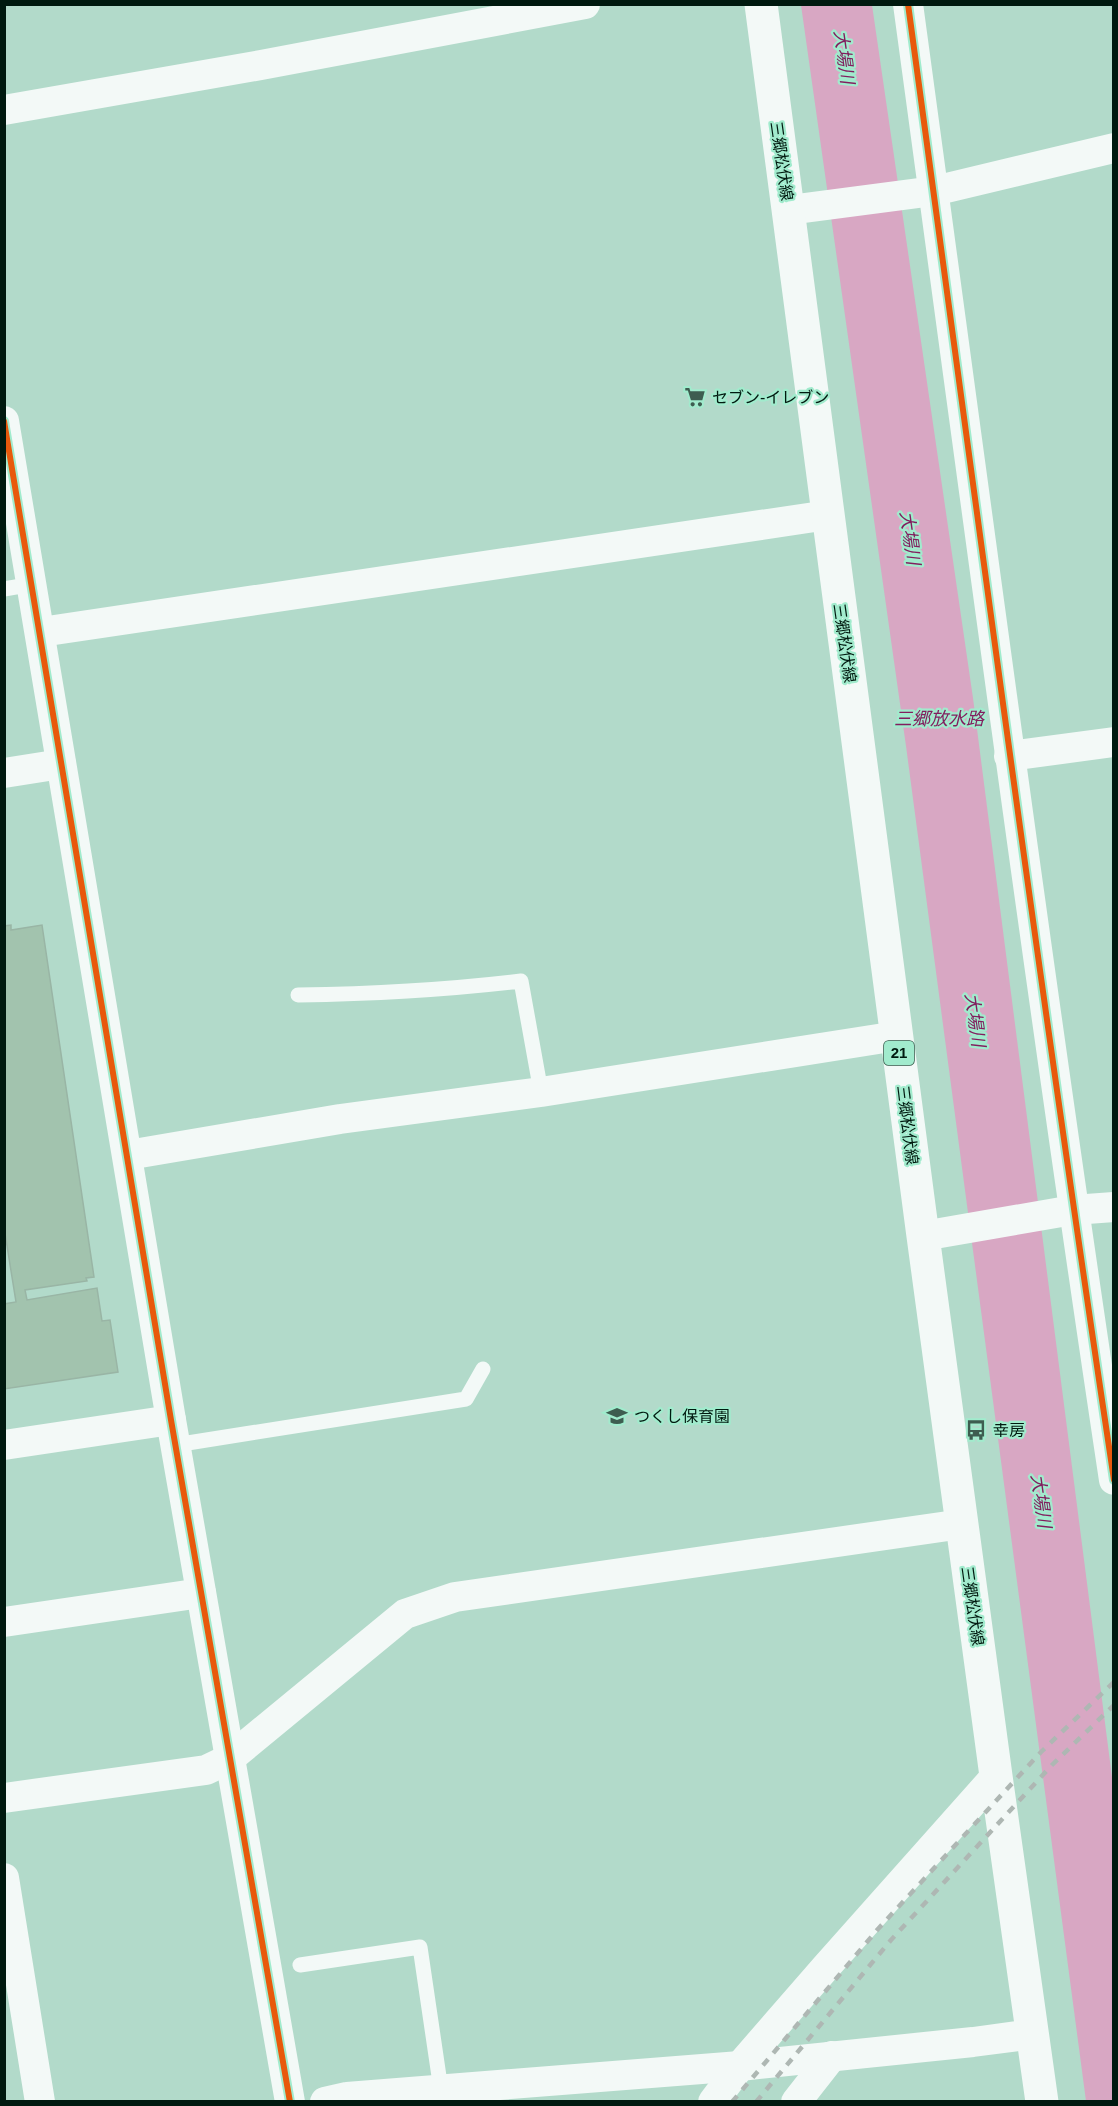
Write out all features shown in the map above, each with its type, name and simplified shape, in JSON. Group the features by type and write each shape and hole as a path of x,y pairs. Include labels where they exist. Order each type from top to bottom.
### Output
{"main road":[{"name":"三郷松伏線","path":"761,4 802,208 828,515 897,1036 937,1234 962,1524 1042,2102"}],"street":[{"path":"4,110 273,63 585,4"},
{"path":"908,4 924,192 1009,756 1062,1212 1113,1480"},
{"path":"802,208 924,192 1113,148"},
{"path":"4,421 19,586 41,632 173,1433 290,2102"},
{"path":"41,632 828,515"},
{"path":"1009,756 1113,742"},
{"path":"4,773 61,764"},
{"path":"128,1155 340,1119 541,1092 897,1036"},
{"path":"937,1234 1062,1212 1113,1207"},
{"path":"4,1445 173,1433"},
{"path":"4,1798 206,1770 229,1759 405,1614 455,1598 962,1524"},
{"path":"4,1622 201,1593"},
{"path":"713,2102 740,2066 996,1776"},
{"path":"4,1878 40,2102"},
{"path":"325,2102 346,2097 388,2098 441,2090 740,2066 1033,2034"},
{"path":"796,2102 832,2056"}],"lane":[{"path":"298,995 378,994 521,981 541,1092"},
{"path":"173,1433 466,1399 483,1369"},
{"path":"300,1965 420,1947 441,2090"}],"water":[{"name":"三郷放水路","path":"801,5 872,5 973,698 1113,1785 1113,2101 1086,2101 906,746"}],"building":[{"path":"11,925 11,930 42,925 94,1277 86,1278 87,1281 25,1290 27,1300 97,1288 102,1321 110,1320 118,1372 4,1389 4,1304 16,1302 4,1227 4,926"}],"railway":[{"path":"732,2102 878,1929 1041,1752 1114,1682"},
{"path":"756,2102 891,1940 1052,1765 1114,1705"}],"cycle path":[{"path":"908,4 1034,927 1114,1480"},
{"path":"4,421 171,1420 290,2102"}],"place":[{"name":"セブン-イレブン","path":"695,397"},
{"name":"つくし保育園","path":"617,1416"},
{"name":"幸房","path":"976,1430"}],"water label":[{"name":"大場川","path":"844,57"},
{"name":"大場川","path":"910,538"},
{"name":"大場川","path":"975,1020"},
{"name":"大場川","path":"1041,1501"}]}
